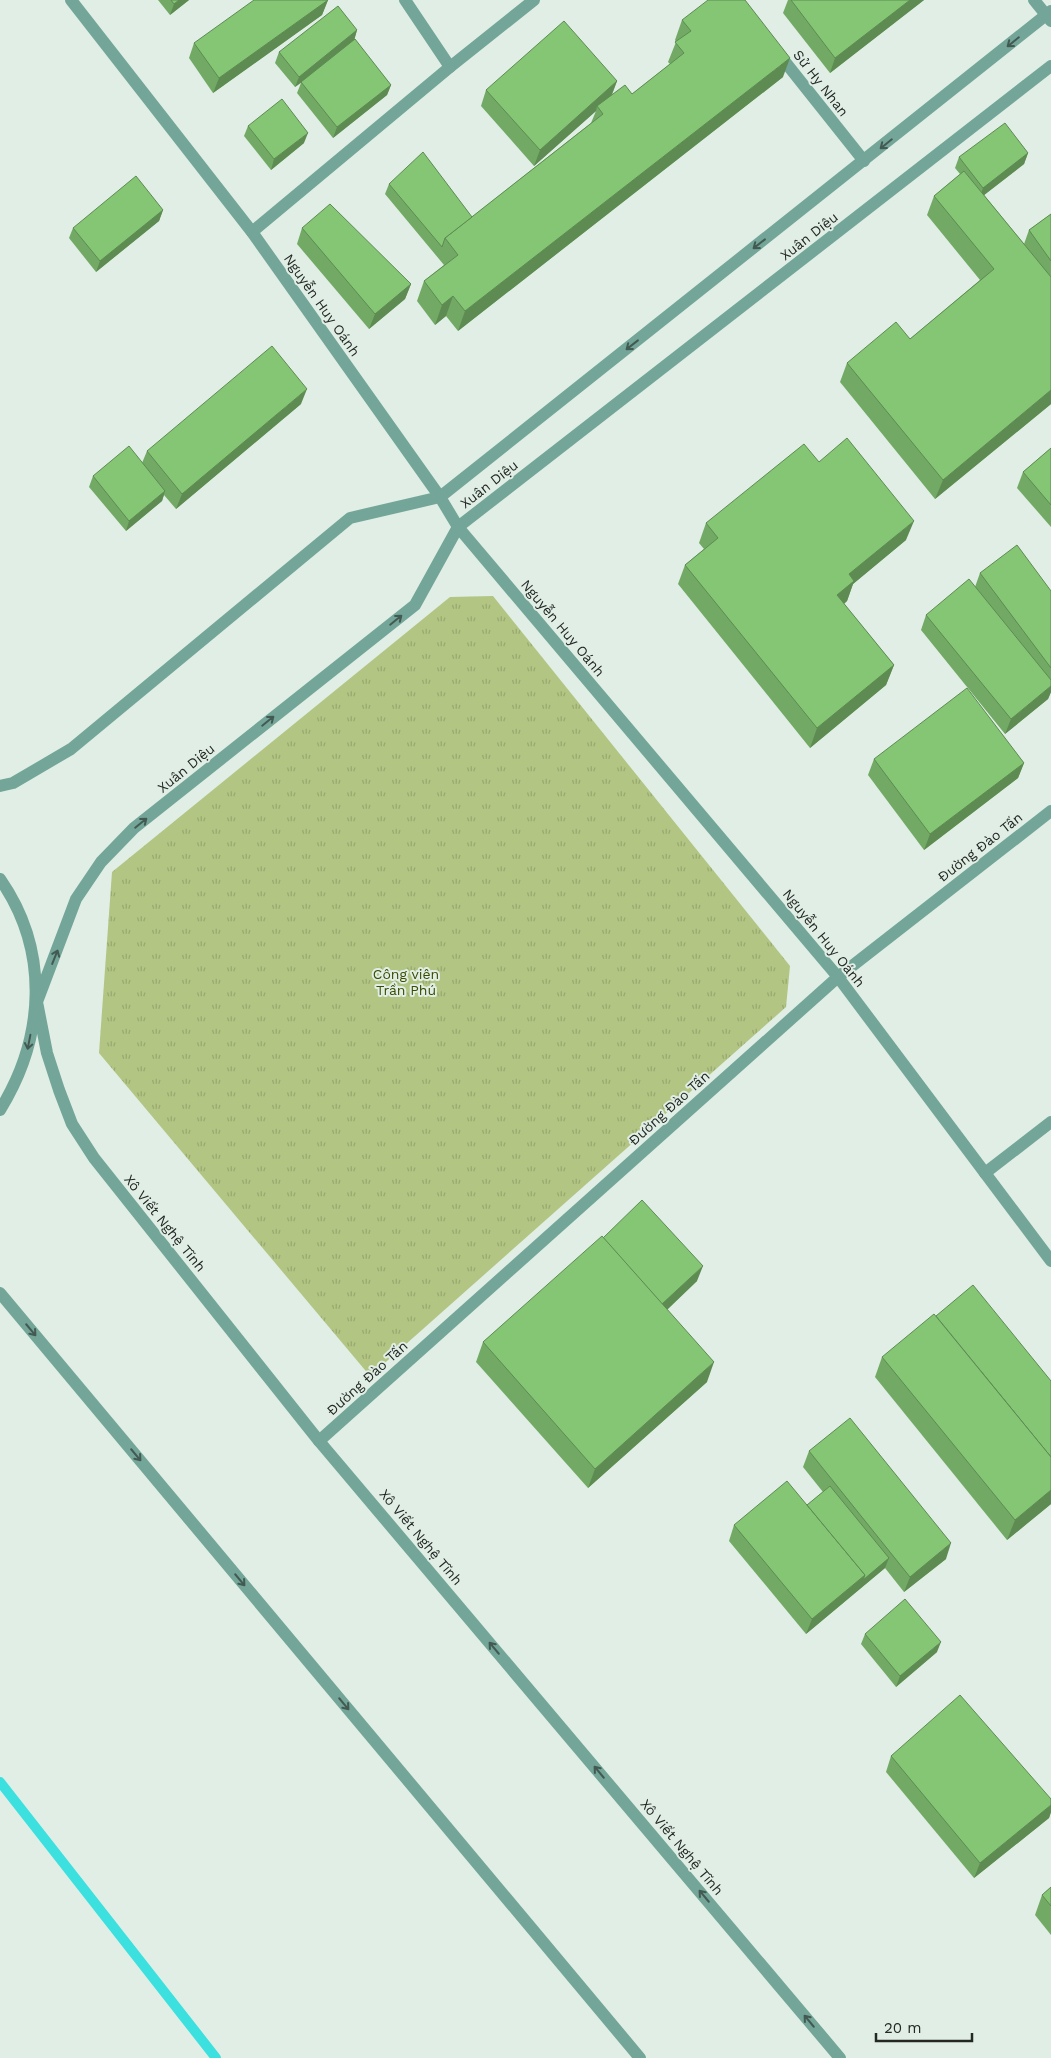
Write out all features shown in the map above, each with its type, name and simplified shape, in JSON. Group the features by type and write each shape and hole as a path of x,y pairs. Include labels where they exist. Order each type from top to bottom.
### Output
{"street":[{"name":"Nguyễn Huy Oánh","path":"71,0 252,232 440,497 458,527 838,977 1051,1261"},
{"path":"405,0 450,67"},
{"path":"252,232 450,67 534,0"},
{"path":"1034,0 1049,16"},
{"name":"Xuân Diệu","path":"0,786 13,782 71,749 350,518 440,497 1049,16"},
{"name":"Sử Hy Nhan","path":"772,46 864,162"},
{"name":"Xuân Diệu","path":"37,1002 76,899 101,862 134,828 415,605 458,527 1051,66"},
{"name":"Đường Đào Tấn","path":"320,1440 838,977 1051,811"},
{"path":"0,879 14,899 32,949 37,1002 26,1058 0,1110"},
{"name":"Xô Viết Nghệ Tĩnh","path":"37,1002 47,1053 72,1124 94,1158 320,1440 840,2058"},
{"path":"985,1173 1051,1122"},
{"path":"0,1293 640,2058"}],"green space":[{"name":"Công viên Trần Phú","path":"493,596 790,966 786,1007 370,1376 99,1053 112,872 450,597"}],"building":[{"path":"171,0 179,0 174,4"},
{"path":"254,0 328,0 219,78 194,43"},
{"path":"708,0 745,0 790,58 465,311 453,296 442,305 424,281 458,255 445,238 603,114 597,106 625,85 632,94 684,53 675,42 691,31 682,20"},
{"path":"791,0 910,0 835,58"},
{"path":"338,6 357,30 299,77 279,52"},
{"path":"564,21 617,81 540,150 486,90"},
{"path":"355,39 391,85 337,127 301,82"},
{"path":"282,99 308,133 274,159 248,126"},
{"path":"1005,123 1028,153 983,188 959,157"},
{"path":"423,152 472,217 445,238 442,247 389,184"},
{"path":"964,171 1051,277 1051,390 943,480 847,363 896,322 910,339 994,269 934,196"},
{"path":"136,176 163,210 100,261 73,228"},
{"path":"330,204 411,284 375,314 302,228"},
{"path":"1051,214 1051,261 1029,230"},
{"path":"272,346 307,389 182,494 147,451"},
{"path":"847,438 914,521 849,574 854,581 837,595 894,665 817,728 685,565 718,538 706,523 804,444 819,462"},
{"path":"129,446 165,491 129,521 93,476"},
{"path":"1051,448 1051,505 1023,472"},
{"path":"1017,545 1051,591 1051,668 980,573"},
{"path":"969,579 1051,680 1051,686 1011,719 926,615"},
{"path":"967,688 1024,763 930,834 874,759"},
{"path":"642,1200 703,1266 662,1304 603,1238"},
{"path":"602,1236 714,1362 595,1469 483,1342"},
{"path":"973,1285 1051,1381 1051,1457 936,1316"},
{"path":"934,1314 1051,1457 1051,1490 1015,1520 882,1357"},
{"path":"850,1418 951,1543 910,1577 809,1451"},
{"path":"787,1481 865,1575 812,1619 734,1525"},
{"path":"830,1486 889,1558 863,1580 865,1575 807,1505"},
{"path":"905,1599 941,1642 900,1676 865,1634"},
{"path":"960,1695 1051,1799 1051,1805 980,1863 891,1756"},
{"path":"1051,1887 1051,1906 1042,1895"}],"waterway":[{"path":"0,1782 216,2058"}]}
